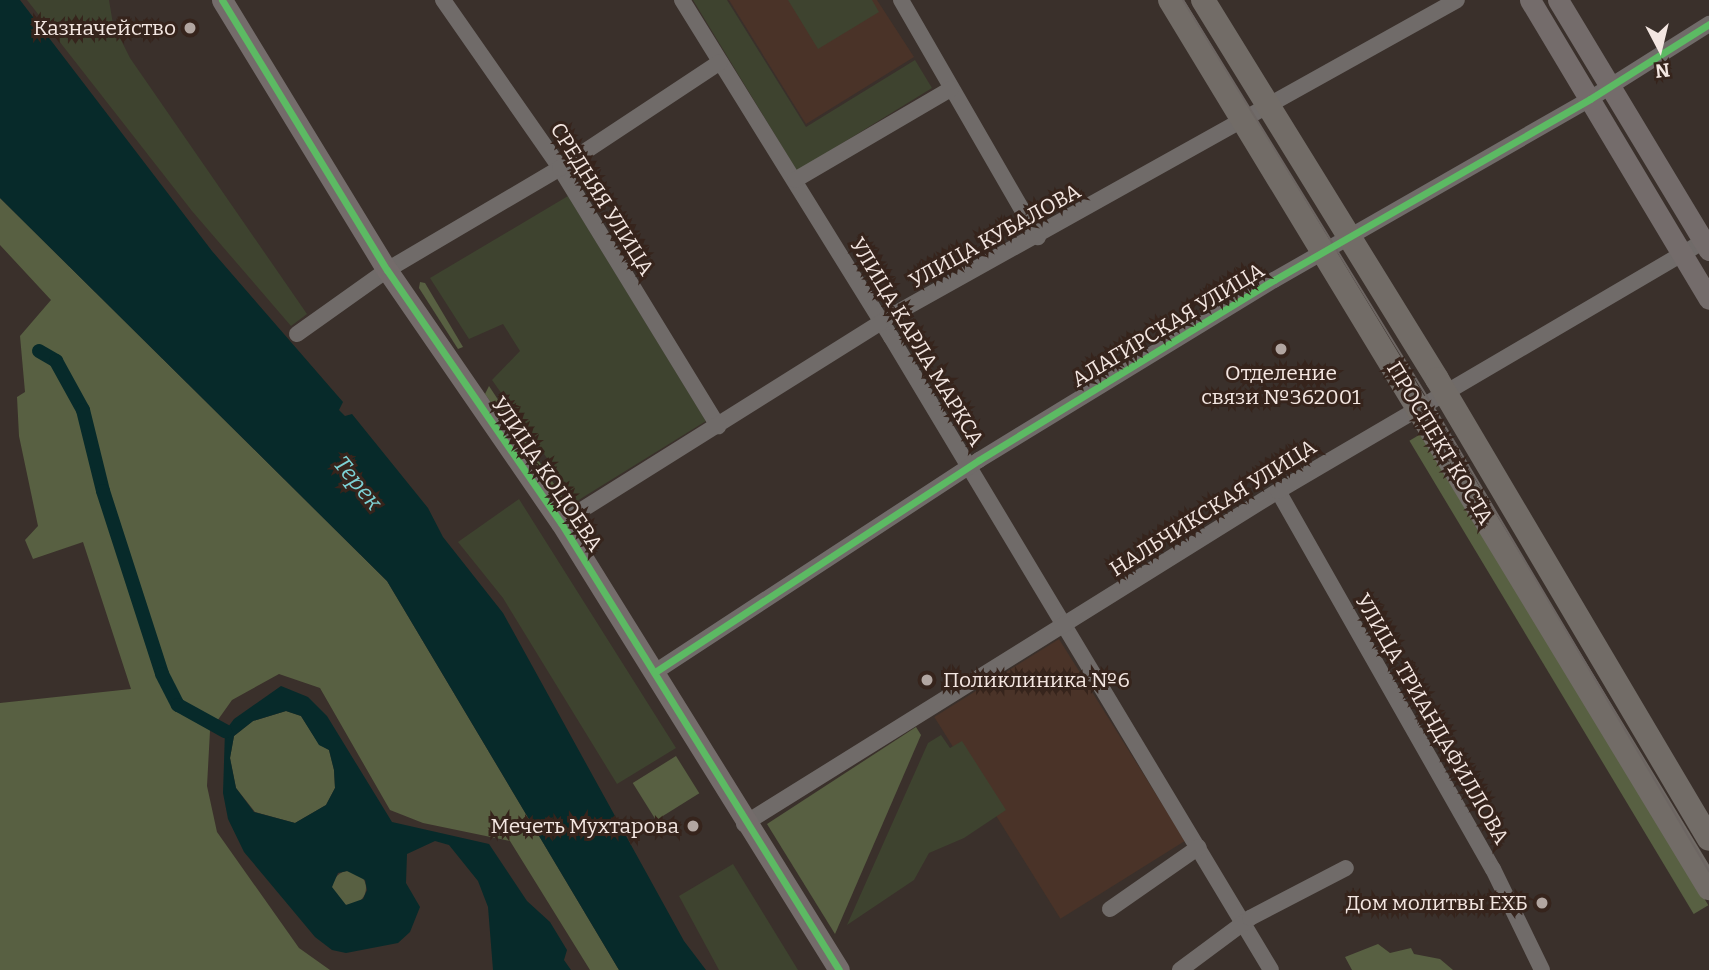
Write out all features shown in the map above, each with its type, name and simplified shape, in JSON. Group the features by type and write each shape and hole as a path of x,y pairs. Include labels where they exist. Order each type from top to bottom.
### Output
{"main road":[{"name":"ПРОСПЕКТ КОСТА","path":"1170,0 1709,888"},
{"name":"ПРОСПЕКТ КОСТА","path":"1203,0 1347,238 1445,392 1706,827"}],"street":[{"name":"СРЕДНЯЯ УЛИЦА","path":"443,0 560,168 718,426"},
{"name":"УЛИЦА КАРЛА МАРКСА","path":"682,0 882,322 1199,847 1270,970"},
{"path":"901,0 1038,237"},
{"name":"УЛИЦА КУБАЛОВА","path":"561,523 882,322 1457,0"},
{"path":"1530,0 1709,299"},
{"path":"1558,0 1707,243"},
{"name":"УЛИЦА КОЦОЕВА","path":"226,2 387,270 561,523 655,672 744,824 839,970"},
{"name":"АЛАГИРСКАЯ УЛИЦА","path":"655,672 969,467 1323,252 1590,100 1709,24"},
{"path":"298,334 387,270 560,168 720,62"},
{"path":"795,180 951,89"},
{"name":"НАЛЬЧИКСКАЯ УЛИЦА","path":"744,824 1278,491 1682,254 1707,243"},
{"name":"УЛИЦА ТРИАНДАФИЛЛОВА","path":"1278,491 1493,869 1542,970"},
{"path":"1678,838 1706,827"},
{"path":"1110,909 1199,847"},
{"path":"1180,970 1243,923 1346,868"}],"shaded area":[{"path":"729,0 877,0 914,57 806,124"},
{"path":"1059,639 1185,841 1060,919 934,717"}],"green space":[{"path":"27,0 109,0 113,24 130,58 307,314 291,326 192,211"},
{"path":"693,0 727,0 806,127 915,60 932,88 797,171"},
{"path":"788,0 872,0 879,12 818,49"},
{"path":"568,196 706,421 577,501 492,380 520,351 503,324 469,339 430,278"},
{"path":"0,198 387,581 619,970 590,970 510,841 423,823 390,810 320,688 279,674 232,700 210,731 207,786 217,832 299,948 330,970 0,970 0,703 131,689 83,542 33,559 25,540 38,526 19,436 17,397 25,392 20,336 51,300 0,245"},
{"path":"420,282 425,283 463,347 458,349 419,288"},
{"path":"489,386 562,496 560,501 485,394"},
{"path":"1424,432 1708,905 1694,914 1409,441"},
{"path":"519,499 676,748 617,784 503,598 458,542"},
{"path":"286,711 301,716 319,744 329,750 334,770 335,788 326,805 295,823 255,812 236,788 230,758 234,736 253,721"},
{"path":"916,727 921,735 835,934 767,824"},
{"path":"941,735 950,748 962,741 1006,810 964,838 929,853 914,880 847,925 928,743"},
{"path":"676,756 699,793 656,820 633,783"},
{"path":"733,864 798,970 719,970 679,896"},
{"path":"349,871 361,876 366,888 361,900 349,905 337,900 332,888 337,876"},
{"path":"1378,944 1390,953 1411,948 1414,954 1440,959 1453,970 1352,970 1345,957"}],"water":[{"name":"Терек","path":"0,0 20,0 212,251 343,402 339,410 345,416 352,414 428,508 443,537 503,613 684,941 706,970 619,970 387,581 0,198"},
{"path":"281,686 308,697 327,716 392,822 489,844 527,901 550,922 567,950 564,960 571,970 493,970 488,907 478,881 449,845 435,841 407,854 406,883 420,907 410,932 398,943 346,953 332,950 315,937 244,852 228,819 223,793 225,731 234,719","holes":["286,711 301,716 319,745 329,750 334,770 335,788 326,805 295,823 254,812 236,788 230,758 234,736 253,721","347,871 365,880 367,890 363,899 346,905 332,887 338,873"]}],"waterway":[{"path":"39,351 56,361 83,410 103,491 162,674 178,705 225,731"}],"tram line":[{"path":"1183,0 1430,401 1709,871"}],"cycle path":[{"path":"222,0 387,270 561,523 839,970"},
{"path":"655,672 979,460 1274,280 1590,99 1709,24"}],"place":[{"name":"Казначейство","path":"190,28"},
{"name":"Отделение связи №362001","path":"1281,349"},
{"name":"Поликлиника №6","path":"927,680"},
{"name":"Мечеть Мухтарова","path":"693,826"},
{"name":"Дом молитвы ЕХБ","path":"1542,903"}]}
